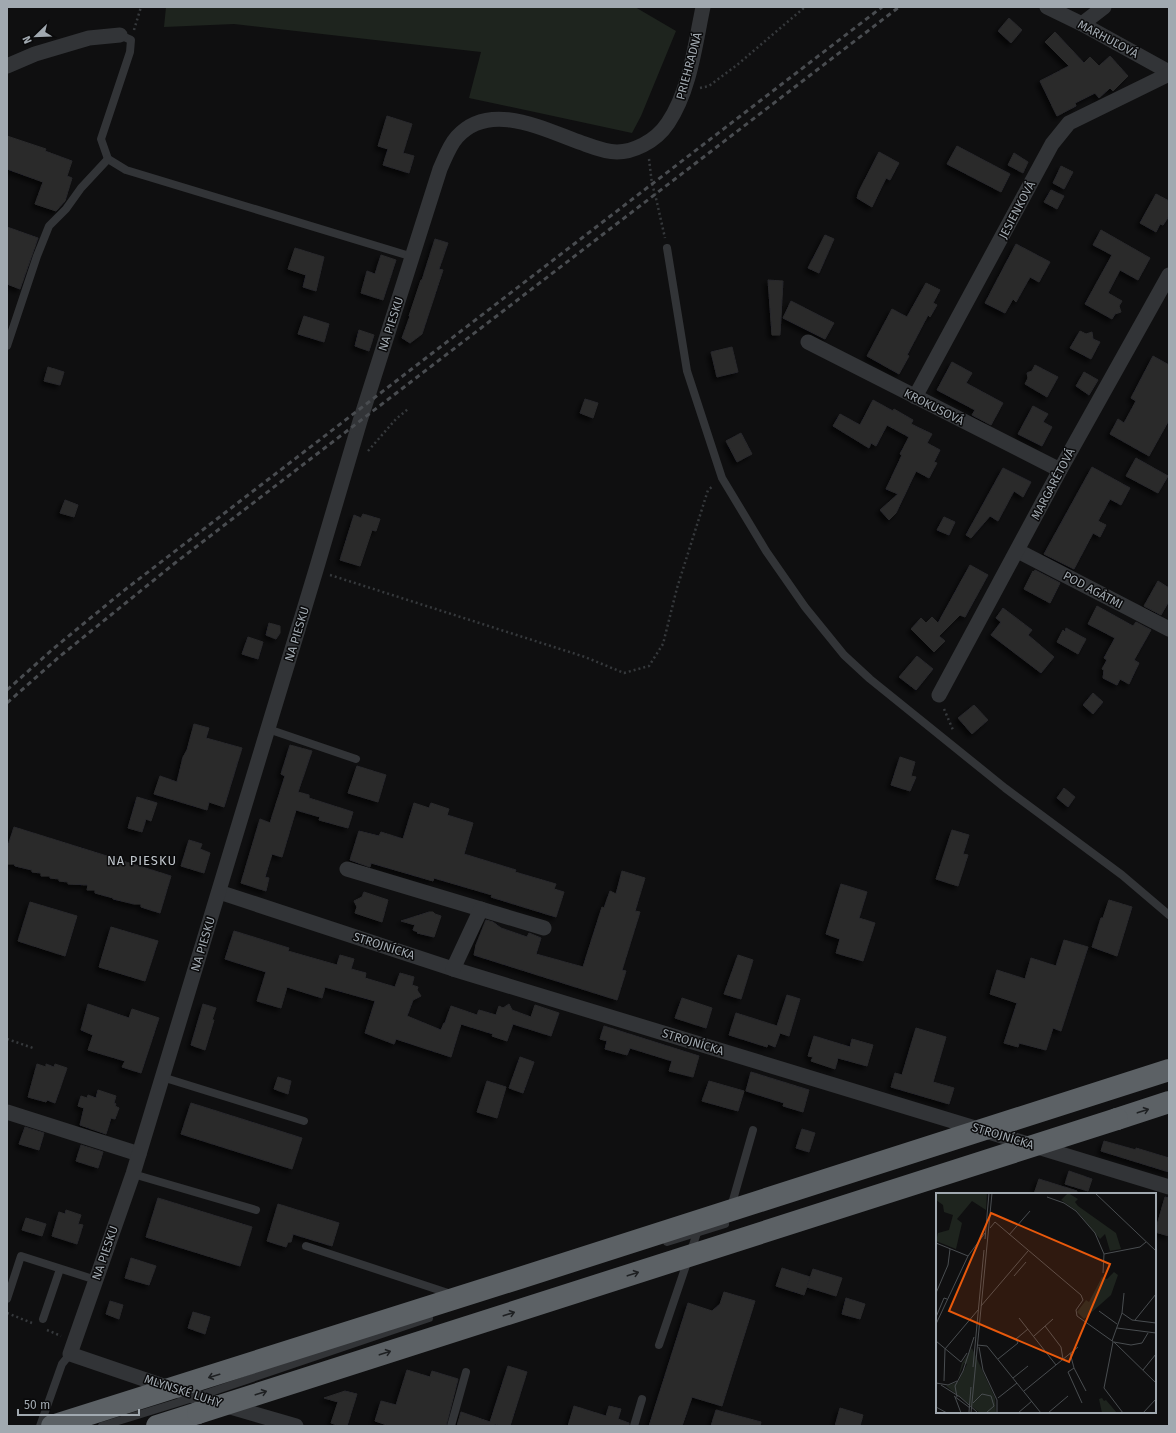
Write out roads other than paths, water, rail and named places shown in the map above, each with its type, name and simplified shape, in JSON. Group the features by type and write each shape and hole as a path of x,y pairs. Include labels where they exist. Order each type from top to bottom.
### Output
{"highway":[{"path":"52,1426 284,1354 735,1208 1169,1070"},
{"path":"158,1426 1169,1102"}],"street":[{"name":"PRIEHRADNÁ","path":"669,122 683,91 689,73 703,7"},
{"name":"MARHUĽOVÁ","path":"1047,7 1082,24 1169,73"},
{"path":"1082,24 1104,7"},
{"path":"7,66 35,54 89,38 125,38"},
{"name":"JESIENKOVÁ","path":"915,397 1052,144 1069,123 1169,73"},
{"name":"NA PIESKU","path":"70,1354 133,1174 360,421 440,169 446,155 458,136 474,125 492,119 503,118 530,124 608,151 627,151 647,143 656,137 669,122"},
{"name":"MARGARÉTOVÁ","path":"939,695 1018,551 1060,470 1169,275"},
{"name":"KROKUSOVÁ","path":"808,342 1060,470"},
{"name":"POD AGÁTMI","path":"1018,551 1169,629"},
{"path":"347,870 544,928"},
{"name":"STROJNÍCKA","path":"219,892 453,969 1169,1187"},
{"path":"453,969 481,909"},
{"path":"7,1112 139,1154"},
{"name":"MLYNSKÉ LUHY","path":"70,1354 196,1397 296,1426"}],"lane":[{"path":"125,38 130,52 102,139 108,159 126,170 413,257"},
{"path":"7,346 37,256 49,226 66,210 81,188 108,159"},
{"path":"667,248 687,370 722,478 766,551 805,607 844,655 870,679 1005,788 1122,875 1169,915"},
{"path":"268,729 356,759"},
{"path":"162,1078 304,1121"},
{"path":"659,1245 730,1222 753,1130"},
{"path":"983,1139 1013,1130"},
{"path":"133,1174 256,1210"},
{"path":"659,1345 697,1233"},
{"path":"306,1246 476,1302"},
{"path":"7,1299 21,1256 96,1280"},
{"path":"43,1319 60,1269"},
{"path":"102,1426 196,1397 439,1315"},
{"path":"40,1426 62,1364 70,1354"},
{"path":"451,1426 466,1372"},
{"path":"634,1426 642,1399"}],"railway":[{"path":"7,690 53,649 122,592 882,7"},
{"path":"7,703 59,657 175,563 899,7"}],"district":[{"name":"NA PIESKU","path":"142,860"}]}
